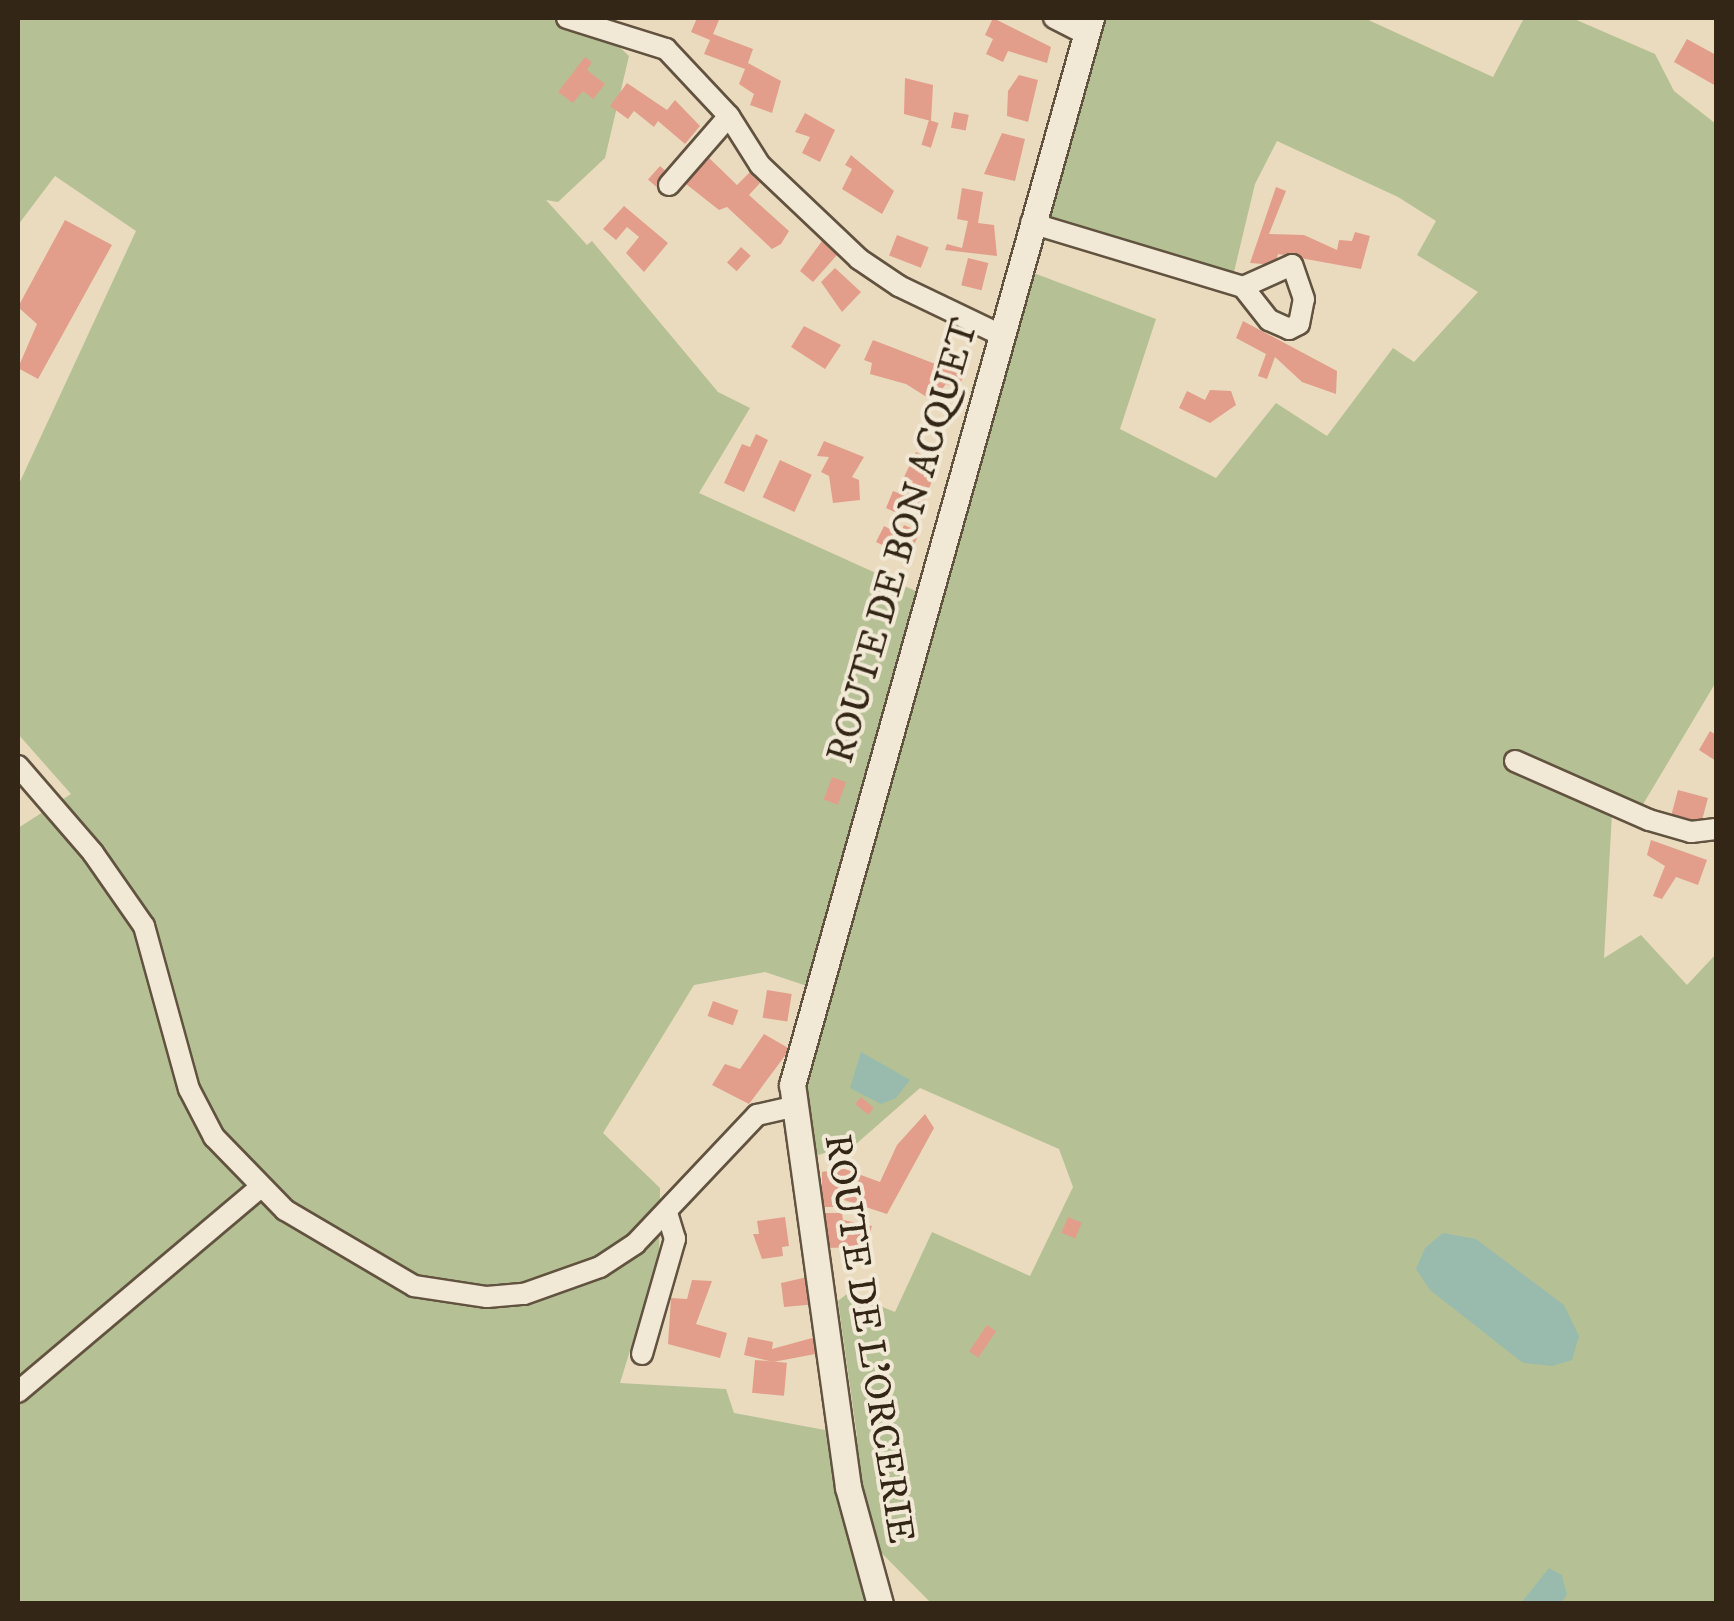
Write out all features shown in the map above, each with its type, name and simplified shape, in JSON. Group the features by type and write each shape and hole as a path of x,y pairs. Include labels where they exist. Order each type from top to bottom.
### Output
{"street":[{"path":"568,18 666,49 729,116 760,165 859,259 899,286 1001,335"},
{"path":"1054,18 1088,26"},
{"name":"ROUTE DE BON ACQUET","path":"792,1096 1088,26"},
{"path":"668,185 729,116"},
{"path":"1031,223 1242,286"},
{"path":"1515,762 1649,820 1691,832 1716,829"},
{"path":"18,766 94,853 144,926 198,1112 260,1188 388,1274 445,1294 487,1297 559,1286 600,1268 668,1212 758,1115 792,1096"},
{"name":"ROUTE DE L'ORCERIE","path":"792,1096 848,1488 880,1604"},
{"path":"18,1392 260,1188"},
{"path":"642,1354 675,1239 668,1212"}],"shaded area":[{"path":"18,18 558,18 566,31 611,39 629,56 605,158 558,202 546,200 587,245 592,241 718,392 750,408 699,493 940,602 1031,272 1156,319 1120,429 1216,478 1276,403 1327,436 1393,348 1414,362 1478,292 1417,255 1436,221 1398,197 1277,141 1255,184 1234,272 1047,215 1081,18 1364,18 1493,77 1524,18 1572,18 1655,54 1674,91 1716,124 1716,682 1642,806 1612,813 1604,958 1641,935 1687,985 1716,954 1716,1603 931,1603 841,1512 878,1603 18,1603 18,828 71,794 18,734 18,486 136,231 55,176 18,225","holes":["765,972 828,993 805,1083 811,1157 856,1144 920,1088 1059,1149 1073,1187 1030,1276 932,1232 895,1312 848,1293 838,1301 857,1436 734,1413 726,1389 620,1383 659,1257 660,1188 603,1133 694,985"]},
{"path":"861,1052 910,1080 896,1098 881,1104 850,1088"},
{"path":"1443,1233 1476,1239 1564,1305 1579,1336 1572,1360 1552,1366 1523,1363 1430,1290 1416,1269 1425,1248"},
{"path":"1549,1568 1562,1575 1567,1595 1561,1603 1521,1603"}],"building":[{"path":"697,18 719,20 713,34 753,49 748,63 781,81 772,113 750,105 754,94 739,84 745,69 704,54 710,40 691,32"},
{"path":"993,18 1051,47 1047,63 1008,51 1003,62 986,54 993,39 985,35"},
{"path":"1687,39 1716,55 1716,86 1674,62"},
{"path":"585,57 592,62 587,70 605,84 593,99 583,91 573,103 558,92"},
{"path":"1019,75 1038,80 1028,122 1007,116 1008,91"},
{"path":"905,78 933,85 931,121 904,114"},
{"path":"627,83 667,110 675,100 700,126 685,144 658,121 654,127 634,111 628,119 610,106"},
{"path":"954,112 969,115 966,131 951,128"},
{"path":"805,113 835,130 820,162 802,153 810,137 795,132"},
{"path":"929,120 939,123 931,148 921,145"},
{"path":"1002,133 1025,139 1015,181 984,174"},
{"path":"705,154 737,185 750,172 760,183 749,195 789,231 781,244 772,249 727,207 719,210 681,180"},
{"path":"851,155 894,191 882,214 842,189 852,169 845,165"},
{"path":"660,166 670,175 658,188 648,179"},
{"path":"1276,187 1286,191 1269,234 1304,235 1337,250 1339,240 1352,241 1355,232 1370,236 1361,269 1278,254 1275,265 1250,263"},
{"path":"962,188 983,192 978,223 994,225 997,256 945,250 947,244 962,248 968,221 957,219"},
{"path":"624,206 668,243 644,272 626,253 639,237 627,227 616,240 603,229"},
{"path":"65,220 112,245 38,379 18,368 37,324 18,307"},
{"path":"897,235 929,247 921,268 889,256"},
{"path":"822,241 837,255 813,282 800,271"},
{"path":"741,247 751,256 737,271 727,263"},
{"path":"968,258 988,263 982,290 961,285"},
{"path":"835,268 861,292 842,312 821,282"},
{"path":"1243,321 1337,371 1336,394 1302,382 1275,357 1267,379 1258,376 1266,354 1236,338"},
{"path":"804,326 841,345 825,369 791,347"},
{"path":"873,340 964,375 958,389 946,384 933,401 906,384 870,374 872,363 864,360"},
{"path":"1210,390 1231,391 1236,405 1210,423 1179,408 1187,391 1205,400"},
{"path":"756,434 768,440 744,492 724,483 742,444 750,447"},
{"path":"824,441 864,457 852,477 859,480 860,500 833,503 829,476 821,472 829,457 817,456"},
{"path":"916,452 939,463 916,522 886,508 893,491 906,496 913,481 904,477"},
{"path":"780,460 812,475 794,512 763,497"},
{"path":"904,525 920,532 908,557 876,542 884,526 900,534"},
{"path":"1710,731 1716,735 1716,761 1699,750"},
{"path":"832,777 846,782 838,805 824,800"},
{"path":"1678,790 1708,798 1701,822 1672,814"},
{"path":"1651,840 1707,860 1698,885 1676,877 1662,899 1653,896 1665,866 1647,855"},
{"path":"767,990 792,994 787,1022 763,1018"},
{"path":"713,1001 738,1010 733,1025 708,1016"},
{"path":"764,1034 790,1049 749,1104 712,1085 725,1064 740,1069"},
{"path":"861,1097 874,1108 868,1115 855,1104"},
{"path":"925,1114 934,1128 887,1214 841,1199 841,1207 822,1207 822,1172 842,1168 880,1182 897,1145"},
{"path":"822,1213 842,1213 843,1220 872,1226 865,1247 825,1248"},
{"path":"785,1217 789,1246 782,1247 783,1256 762,1259 753,1234 759,1234 757,1221"},
{"path":"1068,1217 1082,1223 1075,1239 1061,1233"},
{"path":"812,1276 817,1304 784,1307 781,1283"},
{"path":"692,1280 712,1281 696,1324 727,1333 720,1358 668,1344 671,1298 687,1299"},
{"path":"987,1325 996,1331 978,1358 969,1352"},
{"path":"823,1335 826,1352 773,1362 744,1355 748,1337 773,1342 772,1349"},
{"path":"755,1360 787,1363 784,1396 752,1393"}]}
